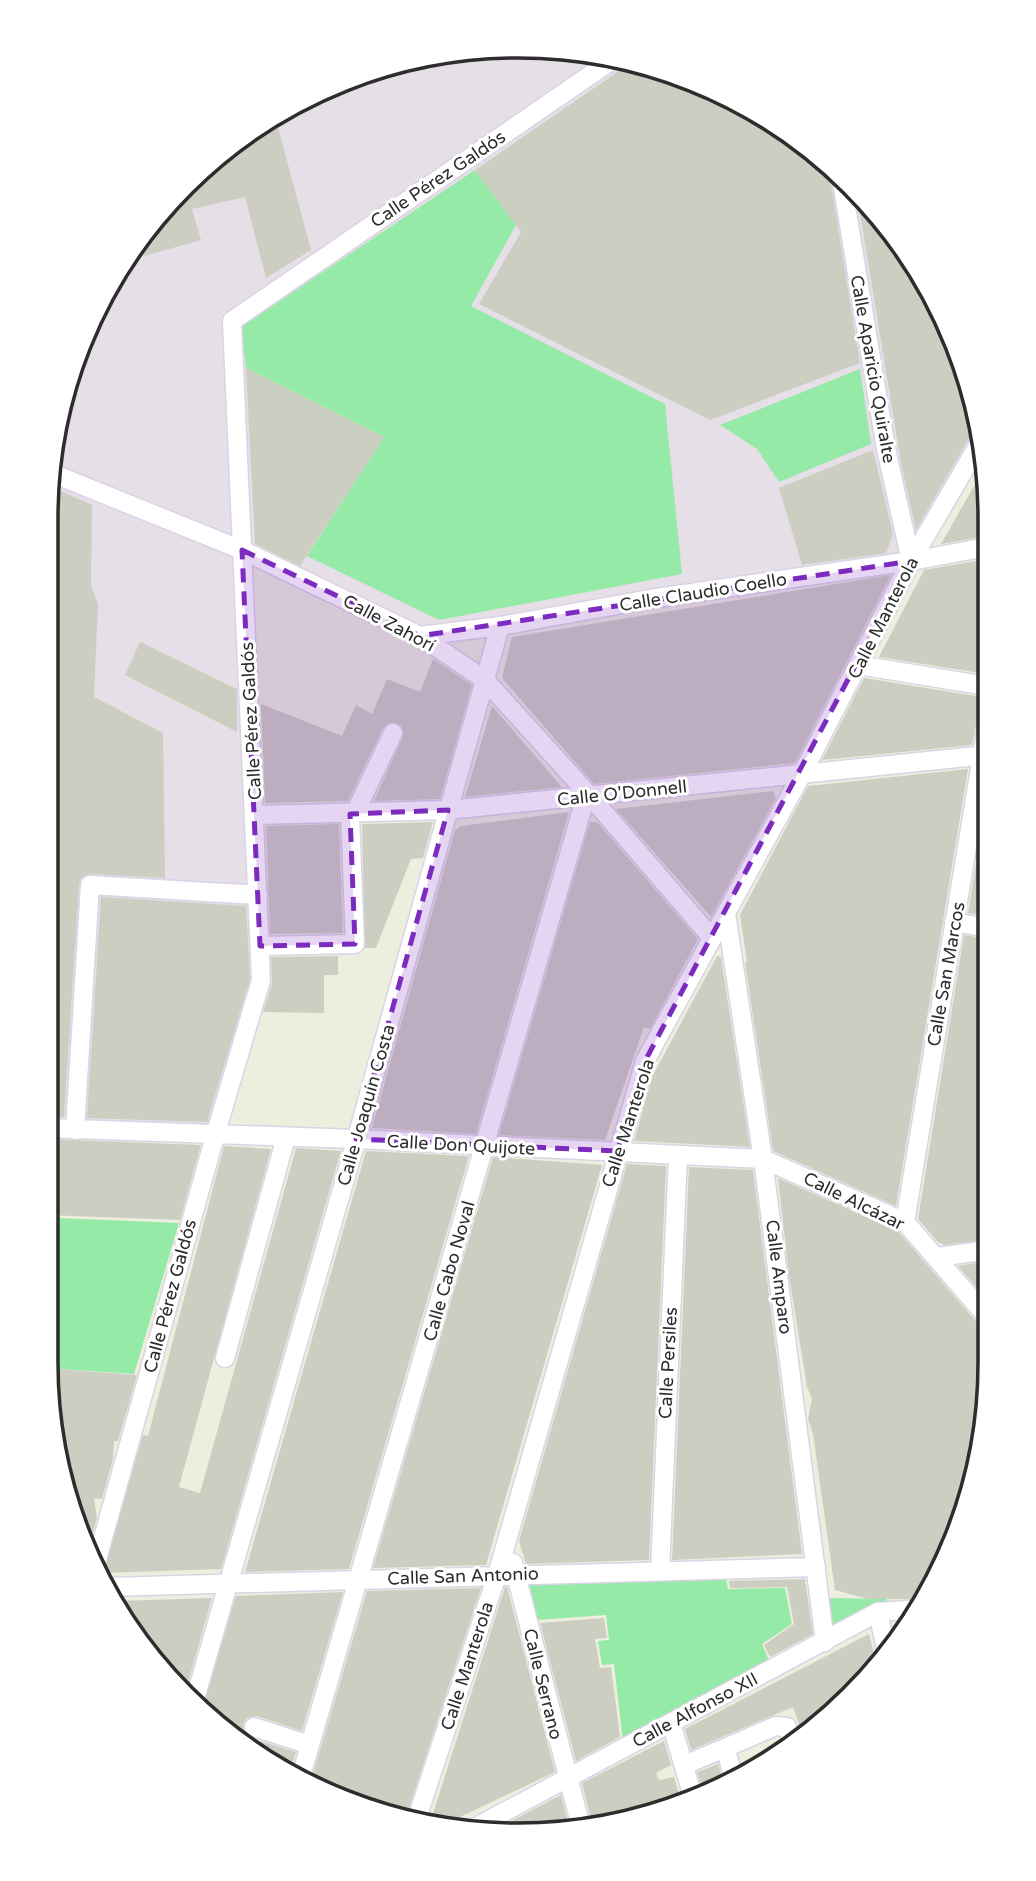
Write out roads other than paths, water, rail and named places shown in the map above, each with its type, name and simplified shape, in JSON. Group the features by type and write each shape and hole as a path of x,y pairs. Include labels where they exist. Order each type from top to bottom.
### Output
{"street":[{"name":"Calle Pérez Galdós","path":"99,1553 261,980 256,815 232,321 603,66"},
{"name":"Calle Aparicio Quiralte","path":"844,194 886,449 911,561"},
{"name":"Calle Manterola","path":"419,1812 497,1575 645,1061 802,774 911,561 973,454"},
{"name":"Calle Zahorí","path":"60,477 242,550 420,636 485,680 712,938"},
{"name":"Calle Claudio Coello","path":"420,636 500,626 650,599 978,549"},
{"name":"Calle Joaquín Costa","path":"197,1692 500,626"},
{"path":"858,665 978,685"},
{"path":"260,946 355,944 352,814 393,733"},
{"name":"Calle O'Donnell","path":"256,815 448,810 978,756"},
{"name":"Calle Cabo Noval","path":"303,1770 588,796"},
{"name":"Calle San Marcos","path":"905,1222 954,922 978,797"},
{"path":"75,1130 90,886 258,895"},
{"name":"Calle Amparo","path":"726,913 763,1159 825,1642"},
{"path":"954,922 978,926"},
{"name":"Calle Don Quijote","path":"58,1129 356,1139 763,1159"},
{"path":"225,1358 286,1137"},
{"name":"Calle Persiles","path":"660,1570 678,1155"},
{"name":"Calle Alcázar","path":"763,1159 905,1222 978,1306"},
{"path":"937,1257 978,1251"},
{"name":"Calle Serrano","path":"507,1540 579,1819"},
{"name":"Calle San Antonio","path":"116,1587 816,1567"},
{"name":"Calle Alfonso XII","path":"486,1822 877,1612 907,1610"},
{"path":"877,1612 884,1641"},
{"path":"671,1723 691,1789"},
{"path":"684,1765 776,1726 787,1727 790,1734"},
{"path":"254,1727 310,1745"},
{"path":"725,1748 732,1771"}]}
